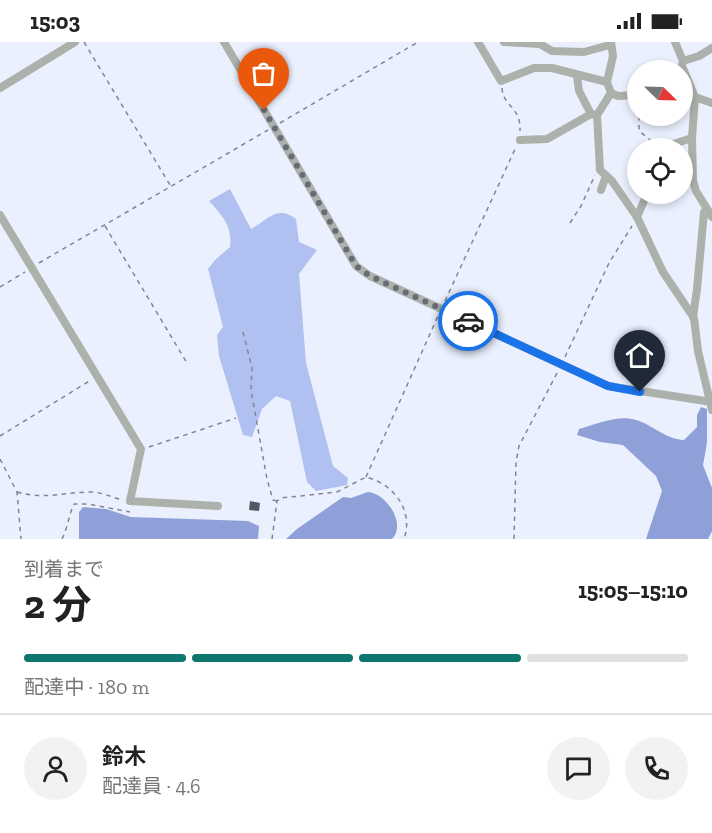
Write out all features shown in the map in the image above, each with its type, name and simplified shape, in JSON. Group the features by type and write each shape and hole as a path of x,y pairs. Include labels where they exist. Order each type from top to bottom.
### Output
{"street":[{"path":"0,88 75,42"},
{"path":"224,42 356,266 370,276 608,386 711,405 693,317 698,289 704,212 709,213 693,181"},
{"path":"477,42 501,81 534,68 552,68 607,82"},
{"path":"504,42 540,43 552,51 584,52 611,43 613,57 607,82 611,93 618,96 627,96"},
{"path":"675,42 683,60"},
{"path":"686,60 712,48"},
{"path":"577,75 579,92 594,115 603,173 601,190"},
{"path":"520,140 547,139 594,115 611,93"},
{"path":"692,138 695,97 712,103"},
{"path":"603,173 637,217 663,272 693,317"},
{"path":"637,217 643,204"},
{"path":"0,215 141,449 130,501 218,506"}],"path":[{"path":"84,42 170,185"},
{"path":"0,287 170,185 418,42"},
{"path":"277,501 281,498 337,492 366,477 441,308 520,140 520,123 517,112 502,95 501,81"},
{"path":"570,223 581,206 593,178 603,173"},
{"path":"514,539 516,462 519,446 562,363 609,263 637,217"},
{"path":"104,225 187,363"},
{"path":"243,332 252,368 251,390 267,479 273,500 277,501"},
{"path":"0,436 97,376"},
{"path":"141,449 236,418"},
{"path":"0,459 16,492 21,539"},
{"path":"366,477 384,484 397,494 408,527 404,539"},
{"path":"16,492 25,495 56,497 93,492 130,501"},
{"path":"272,539 277,501"},
{"path":"62,539 74,504 88,504 130,512"}],"shaded area":[{"path":"230,189 251,229 273,215 283,213 296,219 299,242 317,250 299,274 306,363 333,466 348,478 347,485 316,491 307,482 290,401 276,396 262,409 252,437 243,435 219,356 217,335 223,327 208,269 230,247 230,233 226,222 209,201"},
{"path":"701,407 707,409 707,443 703,465 712,488 712,531 708,539 646,539 662,491 656,476 623,445 600,442 577,435 579,429 608,420 629,418 671,437 684,440 697,427 697,415"},
{"path":"368,492 381,498 392,510 397,525 392,539 286,539 343,497 351,498"},
{"path":"83,507 106,509 131,517 248,521 259,526 258,539 79,539 79,512"}],"building":[{"path":"250,501 260,503 259,511 249,510"}],"way so far":[{"path":"264,110 356,266 370,276 468,321"}],"route":[{"path":"468,321 608,386 640,392"}]}
